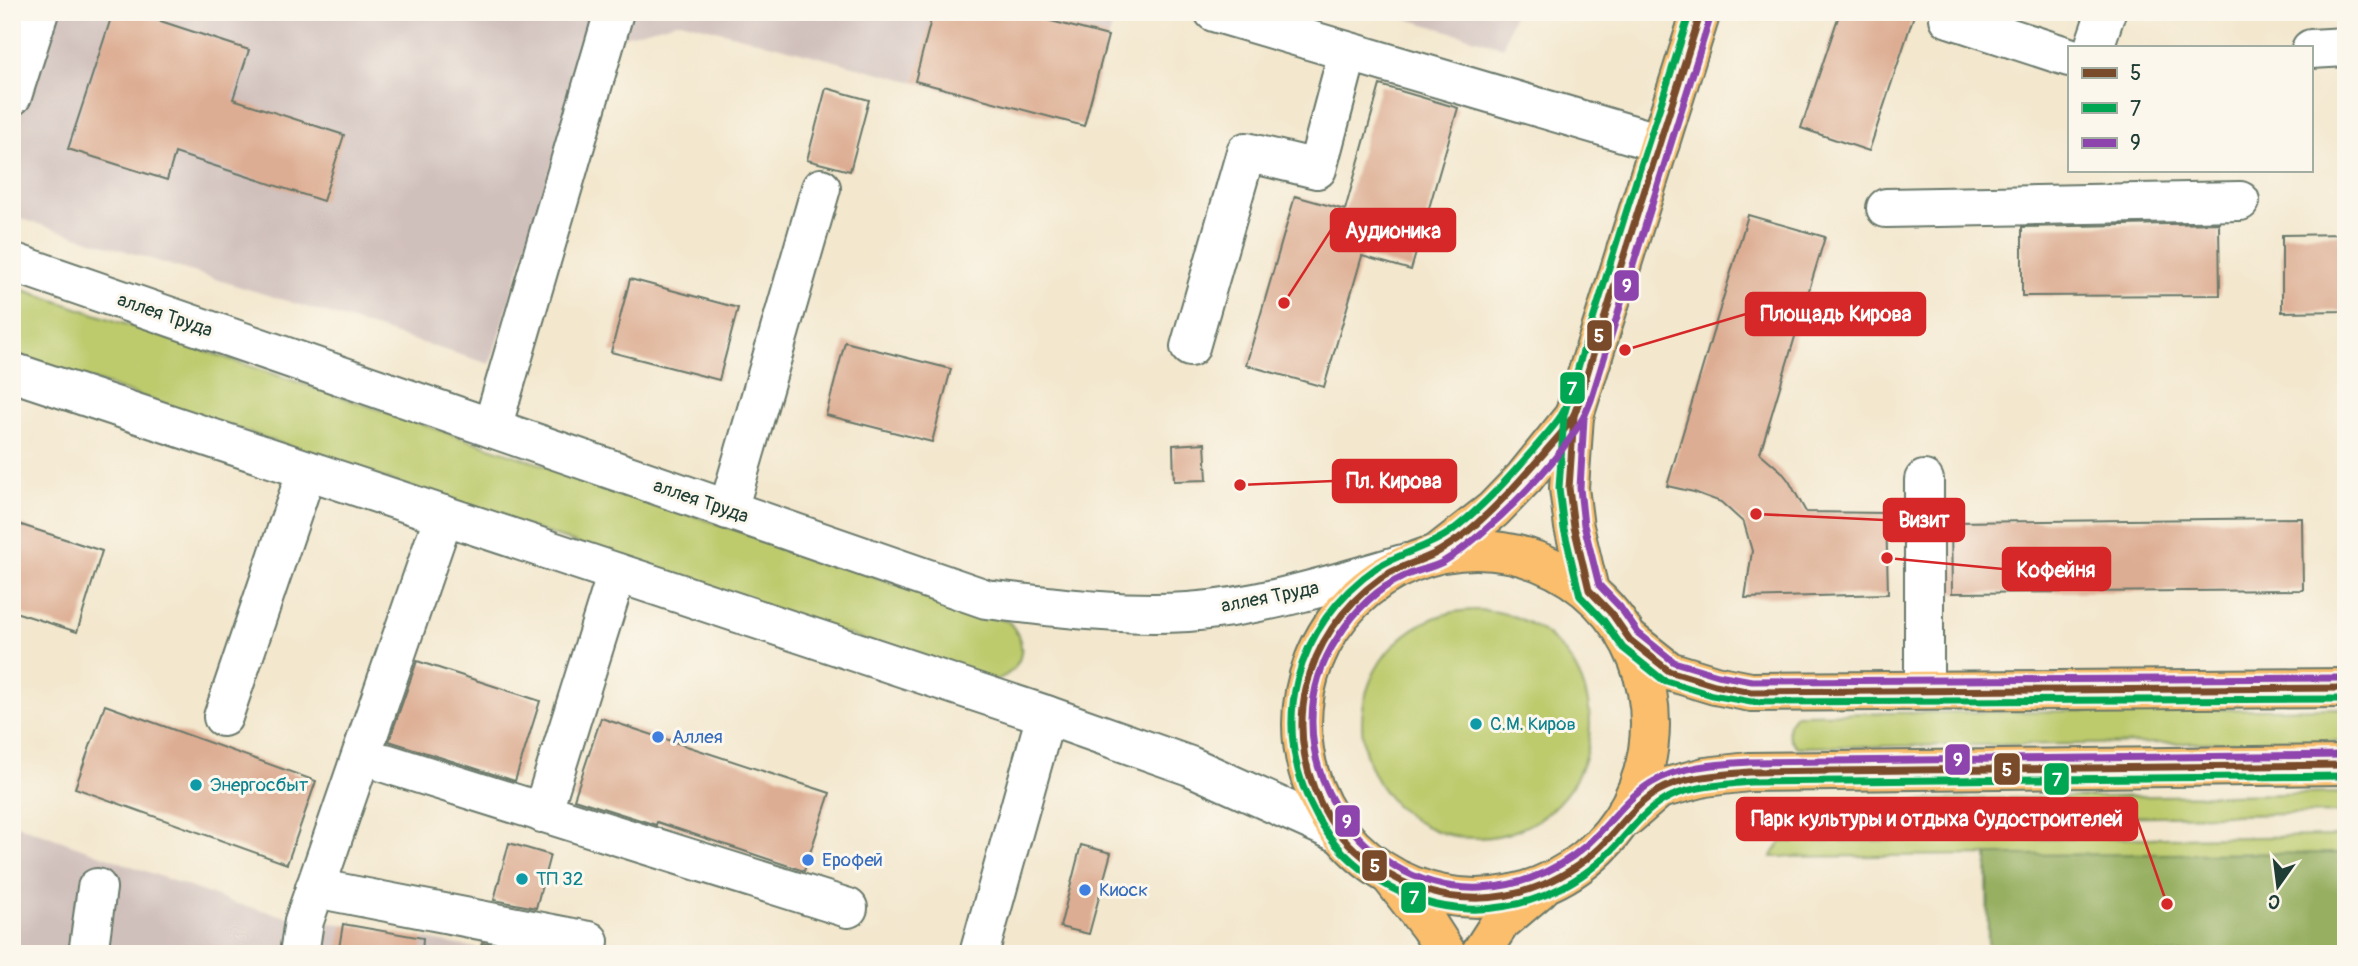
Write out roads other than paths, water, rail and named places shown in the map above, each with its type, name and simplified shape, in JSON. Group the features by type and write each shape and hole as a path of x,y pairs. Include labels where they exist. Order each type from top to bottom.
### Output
{"main road":[{"path":"1589,590 1574,527 1569,488 1574,415 1701,12"},
{"path":"1574,415 1524,478 1493,510 1422,558 1378,579 1353,599 1322,642 1306,682 1301,714 1303,746 1310,778 1322,808 1341,834 1363,857 1390,875 1419,889 1451,897 1472,898 1515,894 1546,884 1574,869 1599,848 1620,823 1659,789 1705,777 1749,772 2346,765"},
{"path":"1422,558 1470,550 1502,551 1533,559 1562,572 1589,590 1612,614 1630,640 1650,701 1651,733 1643,776 1636,796 1620,823"},
{"path":"1630,640 1669,671 1715,685 1751,692 2346,688"},
{"path":"1390,875 1447,954"},
{"path":"1480,954 1500,923 1546,884"}],"street":[{"path":"12,96 39,12"},
{"path":"492,428 614,12"},
{"path":"1214,12 1660,143"},
{"path":"2094,46 2106,12"},
{"path":"1949,18 2068,57"},
{"path":"2312,50 2346,47"},
{"path":"1190,347 1246,152 1317,169 1348,52"},
{"path":"728,510 821,188"},
{"path":"1886,208 2240,201"},
{"name":"аллея Труда","path":"12,262 986,599 1092,612 1189,612 1280,598 1422,558"},
{"path":"12,372 1046,715 1190,766 1341,834"},
{"path":"223,717 307,470"},
{"path":"1924,480 1924,690"},
{"path":"299,954 304,921 444,515"},
{"path":"542,813 617,573"},
{"path":"979,954 1046,715"},
{"path":"384,763 848,908"},
{"path":"88,954 97,888"},
{"path":"316,888 589,942"}],"place":[{"name":"Аудионика","path":"1284,303"},
{"name":"Площадь Кирова","path":"1625,350"},
{"name":"Пл. Кирова","path":"1240,485"},
{"name":"Визит","path":"1756,514"},
{"name":"Кофейня","path":"1887,558"},
{"name":"С.М. Киров","path":"1476,724"},
{"name":"Аллея","path":"658,737"},
{"name":"Энергосбыт","path":"196,785"},
{"name":"Ерофей","path":"808,860"},
{"name":"ТП 32","path":"522,879"},
{"name":"Киоск","path":"1085,890"},
{"name":"Парк культуры и отдыха Судостроителей","path":"2167,904"}]}
